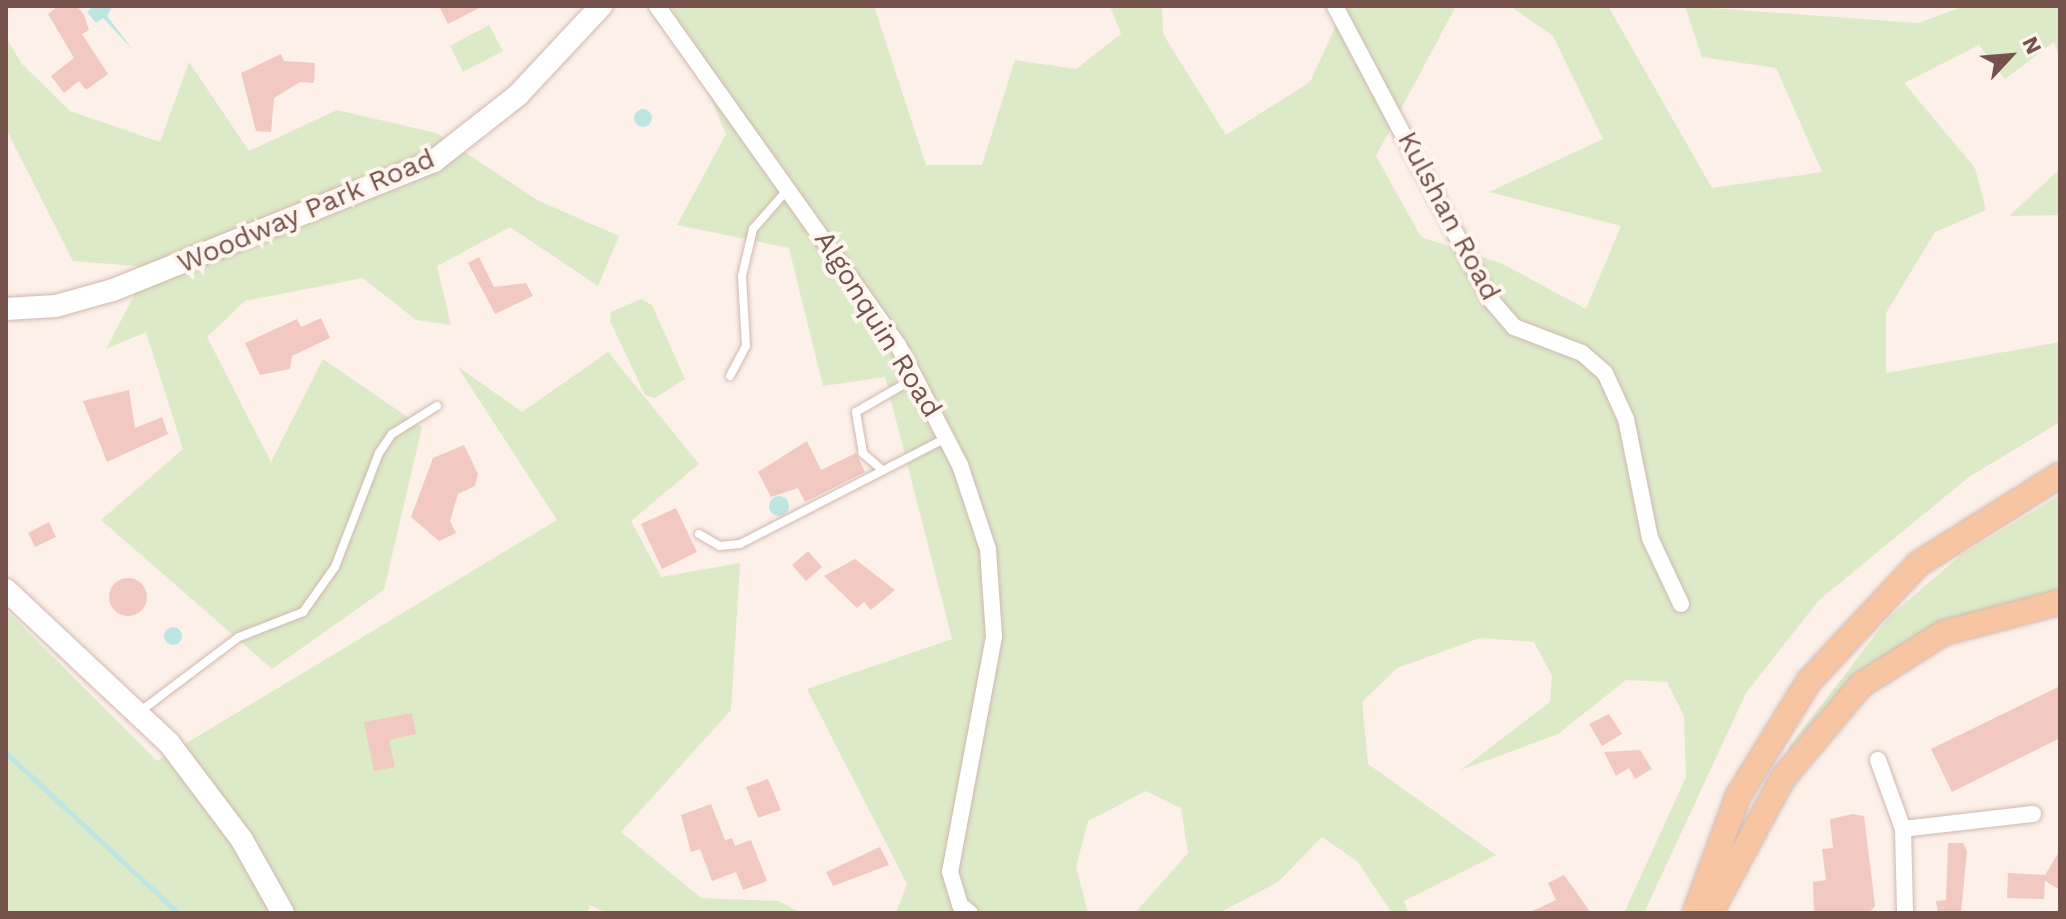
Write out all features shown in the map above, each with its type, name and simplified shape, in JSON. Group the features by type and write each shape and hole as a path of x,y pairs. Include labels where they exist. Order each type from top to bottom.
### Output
{"main road":[{"path":"1695,913 1738,796 1809,681 1918,564 2058,476"},
{"path":"1710,913 1790,768 1861,685 1943,633 2060,602"}],"street":[{"name":"Woodway Park Road","path":"6,309 56,306 113,290 434,161 489,123 599,6"},
{"name":"Algonquin Road","path":"657,6 789,188 916,378 948,437 988,549 994,637 950,872 960,905 970,913"},
{"name":"Kulshan Road","path":"1335,6 1490,299 1514,327 1582,353 1605,373 1626,419 1650,538 1681,604"},
{"path":"6,590 138,714 205,786 283,913"},
{"path":"1878,760 1903,829 1905,913"},
{"path":"1903,829 2033,814"}],"lane":[{"path":"730,376 746,346 742,276 753,229 789,188"},
{"path":"880,468 863,453 856,412 916,378"},
{"path":"138,714 239,637 303,612 335,567 379,453 392,434 437,406"},
{"path":"699,534 720,546 740,544 880,468 948,437"}],"green space":[{"path":"671,6 874,6 926,165 982,165 1015,60 1076,69 1121,34 1110,6 1162,6 1163,34 1226,135 1310,82 1345,6 1456,6 1376,156 1421,237 1503,264 1586,309 1621,226 1489,192 1603,139 1553,36 1510,6 1608,6 1712,188 1822,172 1776,68 1702,57 1685,6 1918,23 1965,6 2060,6 2060,59 2054,42 2005,79 1979,45 1904,83 1975,168 1986,210 1935,232 1886,313 1886,373 2060,342 2060,422 1969,477 1819,600 1746,693 1644,913 1624,913 1686,777 1684,716 1667,682 1626,680 1558,734 1461,770 1550,702 1552,676 1534,642 1480,638 1397,668 1362,702 1368,764 1496,855 1404,901 1408,913 1392,913 1357,861 1322,837 1278,882 1219,913 1135,913 1188,853 1181,808 1146,791 1088,821 1076,867 1088,913 896,913 907,884 807,689 952,639 885,377 823,386 789,248 677,225 726,134"},
{"path":"489,25 503,51 463,72 450,46"},
{"path":"6,37 21,63 70,111 160,142 189,62 249,151 337,110 436,133 537,200 619,236 598,286 510,227 437,266 451,325 416,320 363,278 245,301 207,337 271,462 323,359 422,427 384,590 272,669 101,520 183,449 146,332 106,349 149,267 73,261 6,129"},
{"path":"2060,169 2060,215 2009,216"},
{"path":"641,299 652,305 685,379 655,398 645,395 610,321 611,312"},
{"path":"608,352 699,464 631,521 661,577 740,563 731,710 621,832 701,898 778,901 802,913 607,913 590,905 587,913 6,913 6,610 157,761 557,520 457,366 522,412"},
{"path":"2060,495 2060,594 1969,614 1794,750 1788,748 1890,616 1961,555"}],"water":[{"path":"93,6 113,6 107,16 133,50 103,18 96,23 87,12"},
{"path":"639,109 647,109 652,118 650,125 639,127 634,122 634,114"},
{"path":"779,496 786,499 789,506 786,513 779,516 772,513 769,506 772,499"},
{"path":"169,627 177,627 182,636 180,643 169,645 164,640 164,632"}],"building":[{"path":"58,6 77,6 84,15 89,30 82,34 108,74 86,90 79,81 64,93 51,76 74,58 48,14"},
{"path":"439,6 483,6 448,24"},
{"path":"281,54 284,61 315,63 314,83 300,82 274,98 271,132 256,131 241,73"},
{"path":"479,257 494,287 526,283 533,296 495,314 468,263"},
{"path":"321,318 330,338 292,356 290,369 260,375 245,343 297,319 301,327"},
{"path":"129,390 135,428 162,417 168,434 107,462 83,401"},
{"path":"807,441 821,470 856,453 865,472 805,502 798,488 771,497 758,472"},
{"path":"464,445 478,474 475,486 458,494 450,521 456,533 439,541 411,517 433,458"},
{"path":"676,508 697,552 662,569 641,524"},
{"path":"49,522 56,537 35,547 28,533"},
{"path":"808,551 822,567 806,581 792,565"},
{"path":"855,559 895,590 871,610 864,602 857,608 824,576"},
{"path":"128,578 141,584 147,597 141,610 128,616 115,610 109,597 115,584"},
{"path":"2060,686 2060,738 1952,792 1931,749"},
{"path":"412,713 416,734 389,740 395,767 374,771 364,722"},
{"path":"1609,714 1622,734 1602,746 1589,724"},
{"path":"1640,750 1652,769 1635,779 1629,768 1616,776 1604,752"},
{"path":"768,779 781,810 758,818 746,787"},
{"path":"711,804 725,840 732,838 735,846 751,840 767,881 743,890 736,872 712,881 700,849 691,852 681,815"},
{"path":"1853,814 1864,816 1875,906 1869,913 1814,913 1813,882 1826,880 1822,849 1833,848 1830,819"},
{"path":"1948,843 1963,843 1967,851 1961,913 1938,913 1936,901 1946,900"},
{"path":"880,847 889,865 833,886 826,872"},
{"path":"2060,850 2060,890 2045,881 2044,899 2007,898 2008,873 2045,875"},
{"path":"1564,875 1591,913 1528,913 1556,900 1548,883"}],"waterway":[{"path":"6,753 178,913"}]}
